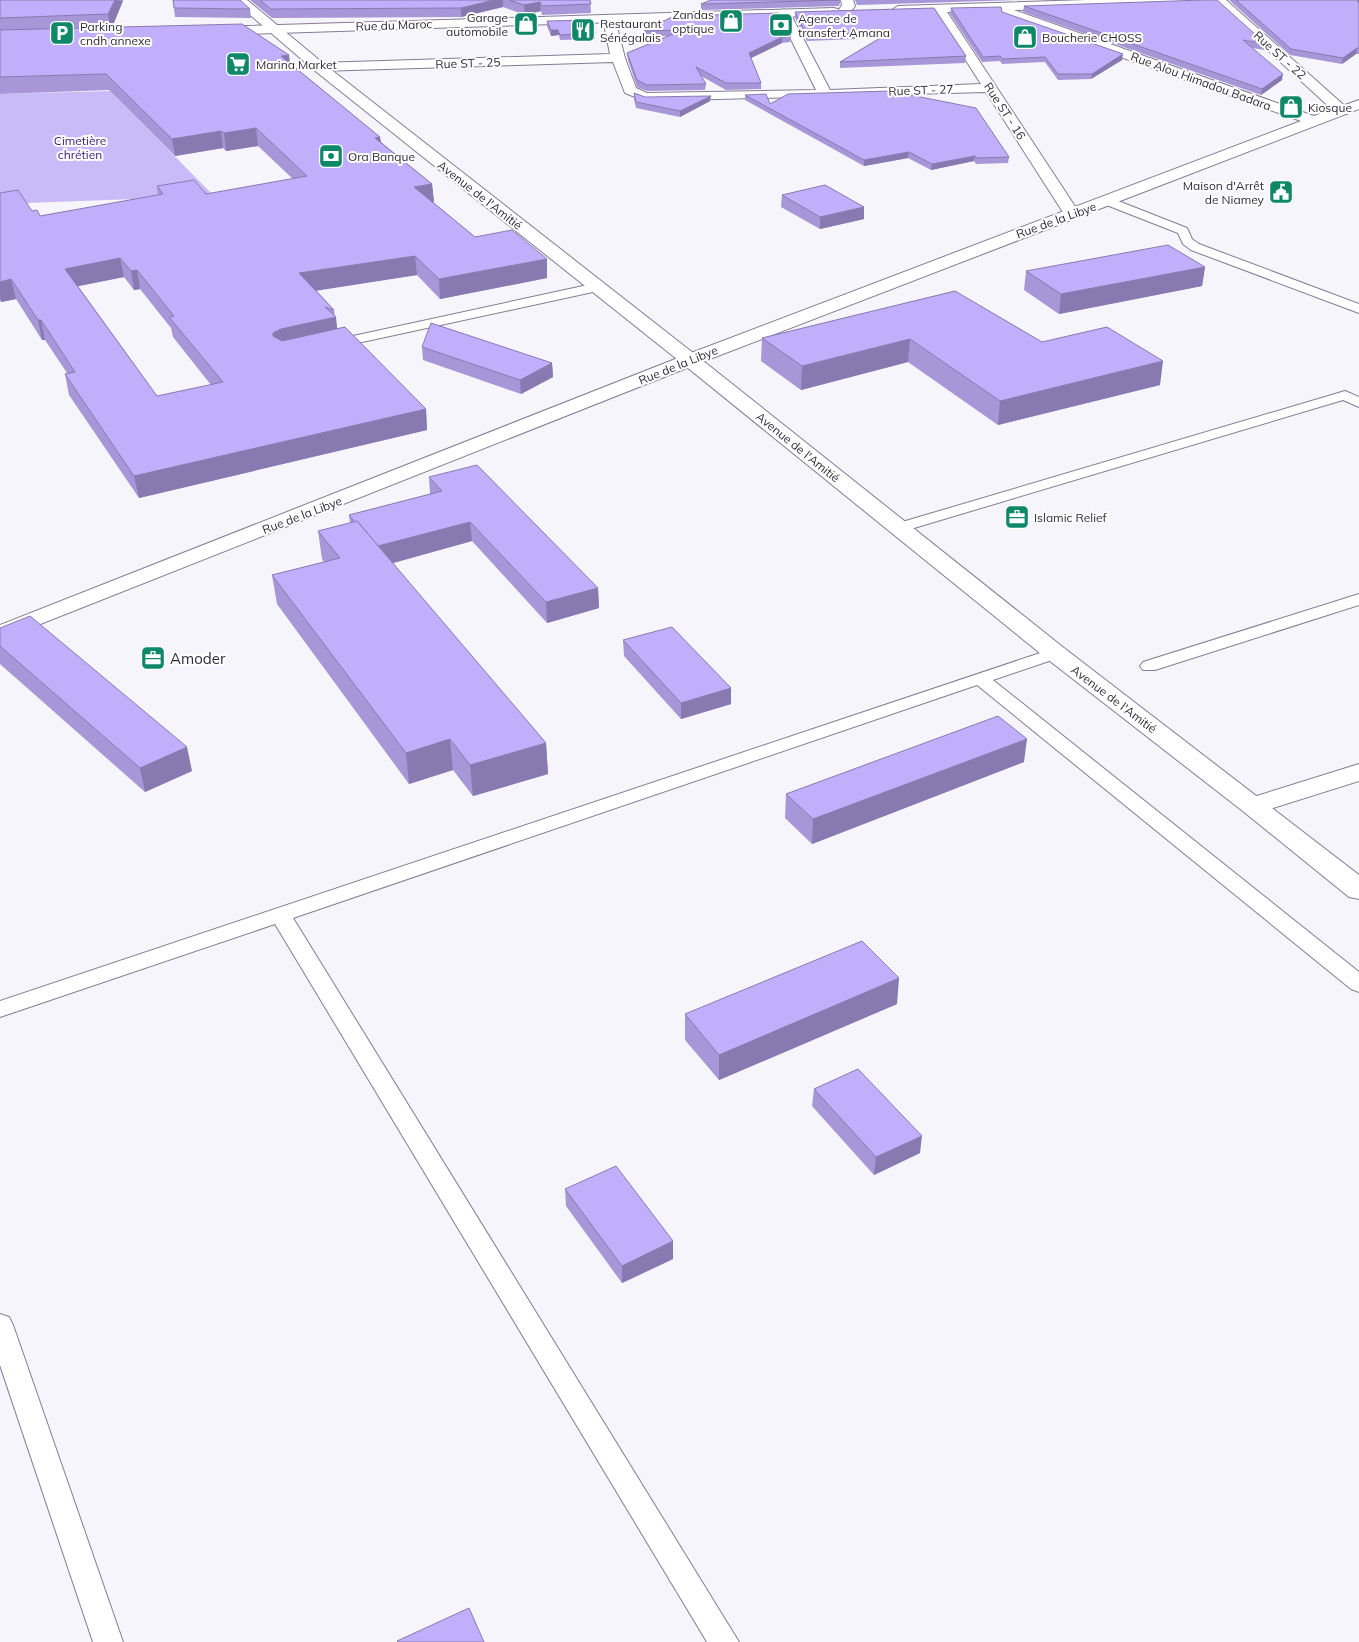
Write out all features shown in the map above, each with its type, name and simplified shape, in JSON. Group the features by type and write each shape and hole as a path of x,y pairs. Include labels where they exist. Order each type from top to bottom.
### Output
{"street":[{"name":"Avenue de l'Amitié","path":"239,0 319,67 690,360 1055,653 1254,806 1359,890"},
{"name":"Rue Alou Himadou Badara","path":"975,0 1314,121"},
{"path":"882,10 1083,2 1203,0"},
{"name":"Rue ST - 22","path":"1219,0 1342,111"},
{"name":"Rue du Maroc","path":"196,32 784,13 846,6 863,11"},
{"name":"Rue ST - 16","path":"939,8 1072,214"},
{"path":"784,13 825,94"},
{"name":"Rue ST - 27","path":"609,19 618,58 630,90 645,97 825,94 989,88"},
{"name":"Rue ST - 25","path":"319,67 618,58"},
{"name":"Rue de la Libye","path":"0,633 690,360 1359,104"},
{"path":"1254,806 1359,772"}],"lane":[{"path":"1108,201 1183,231 1187,241 1196,247 1359,310"},
{"path":"313,348 596,287"},
{"path":"898,528 1345,395 1359,402"},
{"path":"1149,666 1359,599"},
{"path":"0,1009 1055,653"},
{"path":"980,679 1359,984"},
{"path":"280,914 724,1642"},
{"path":"0,1325 108,1642"}],"green space":[{"name":"Cimetière chrétien","path":"110,91 214,196 0,204 0,94"}],"building":[{"path":"0,0 115,0 108,14 0,18"},
{"path":"173,0 240,0 250,9 174,8"},
{"path":"260,0 494,0 461,8 271,9"},
{"path":"509,0 590,0 591,4 542,6 540,2 524,5"},
{"path":"711,0 840,0 701,4"},
{"path":"1217,0 1266,44 1243,40 1283,74 1262,89 1024,6"},
{"path":"1236,0 1359,0 1357,1 1359,3 1359,48 1343,58 1291,49"},
{"path":"1001,7 1002,12 1123,54 1092,74 1058,74 1045,57 1003,59 1000,56 983,57 951,8"},
{"path":"934,8 966,56 840,62 892,31 807,35 795,12"},
{"path":"779,13 791,36 782,37 749,53 761,83 726,83 696,67 706,84 647,85 637,80 627,53 683,30 644,31 674,16"},
{"path":"593,20 595,33 560,35 558,30 551,30 547,21"},
{"path":"242,24 289,55 281,56 380,137 375,138 432,184 414,187 475,237 512,230 547,259 439,279 415,256 299,273 334,310 325,307 336,317 281,329 273,333 273,336 282,341 345,327 426,409 134,476 65,374 75,372 41,320 38,320 11,279 0,282 0,193 18,190 32,211 37,210 40,216 163,194 157,186 194,180 206,194 307,176 256,128 224,133 221,131 172,139 106,74 0,77 0,30","holes":["120,258 131,271 137,270 174,316 169,317 223,382 157,396 65,269"]},
{"path":"890,91 976,108 1009,157 977,158 975,156 932,164 909,152 864,160 745,95 766,94 770,104 788,94"},
{"path":"634,93 645,97 711,96 680,111 636,102"},
{"path":"825,185 864,207 820,217 782,195"},
{"path":"1168,245 1205,267 1061,294 1026,271"},
{"path":"955,291 1042,342 1107,327 1163,361 1000,401 910,339 802,366 762,338"},
{"path":"431,323 552,363 520,380 422,347"},
{"path":"477,465 598,588 546,602 470,522 378,546 357,521 355,522 349,515 442,491 429,477"},
{"path":"357,521 546,743 470,765 450,739 406,753 272,575 340,558 318,531"},
{"path":"30,616 187,747 140,768 0,646 0,628"},
{"path":"672,627 731,688 681,703 623,640"},
{"path":"998,716 1027,739 813,819 786,794"},
{"path":"862,941 899,978 719,1055 685,1014"},
{"path":"858,1069 922,1136 876,1157 814,1089"},
{"path":"616,1166 673,1241 622,1266 565,1189"},
{"path":"469,1608 484,1642 397,1641"}],"place":[{"name":"Zandas optique","path":"731,21"},
{"name":"Garage automobile","path":"526,24"},
{"name":"Agence de transfert Amana","path":"781,25"},
{"name":"Restaurant Sénégalais","path":"583,30"},
{"name":"Parking cndh annexe","path":"62,33"},
{"name":"Boucherie CHOSS","path":"1025,37"},
{"name":"Marina Market","path":"238,64"},
{"name":"Kiosque","path":"1291,107"},
{"name":"Ora Banque","path":"331,156"},
{"name":"Maison d'Arrêt de Niamey","path":"1281,192"},
{"name":"Islamic Relief","path":"1017,517"},
{"name":"Amoder","path":"153,658"}]}
